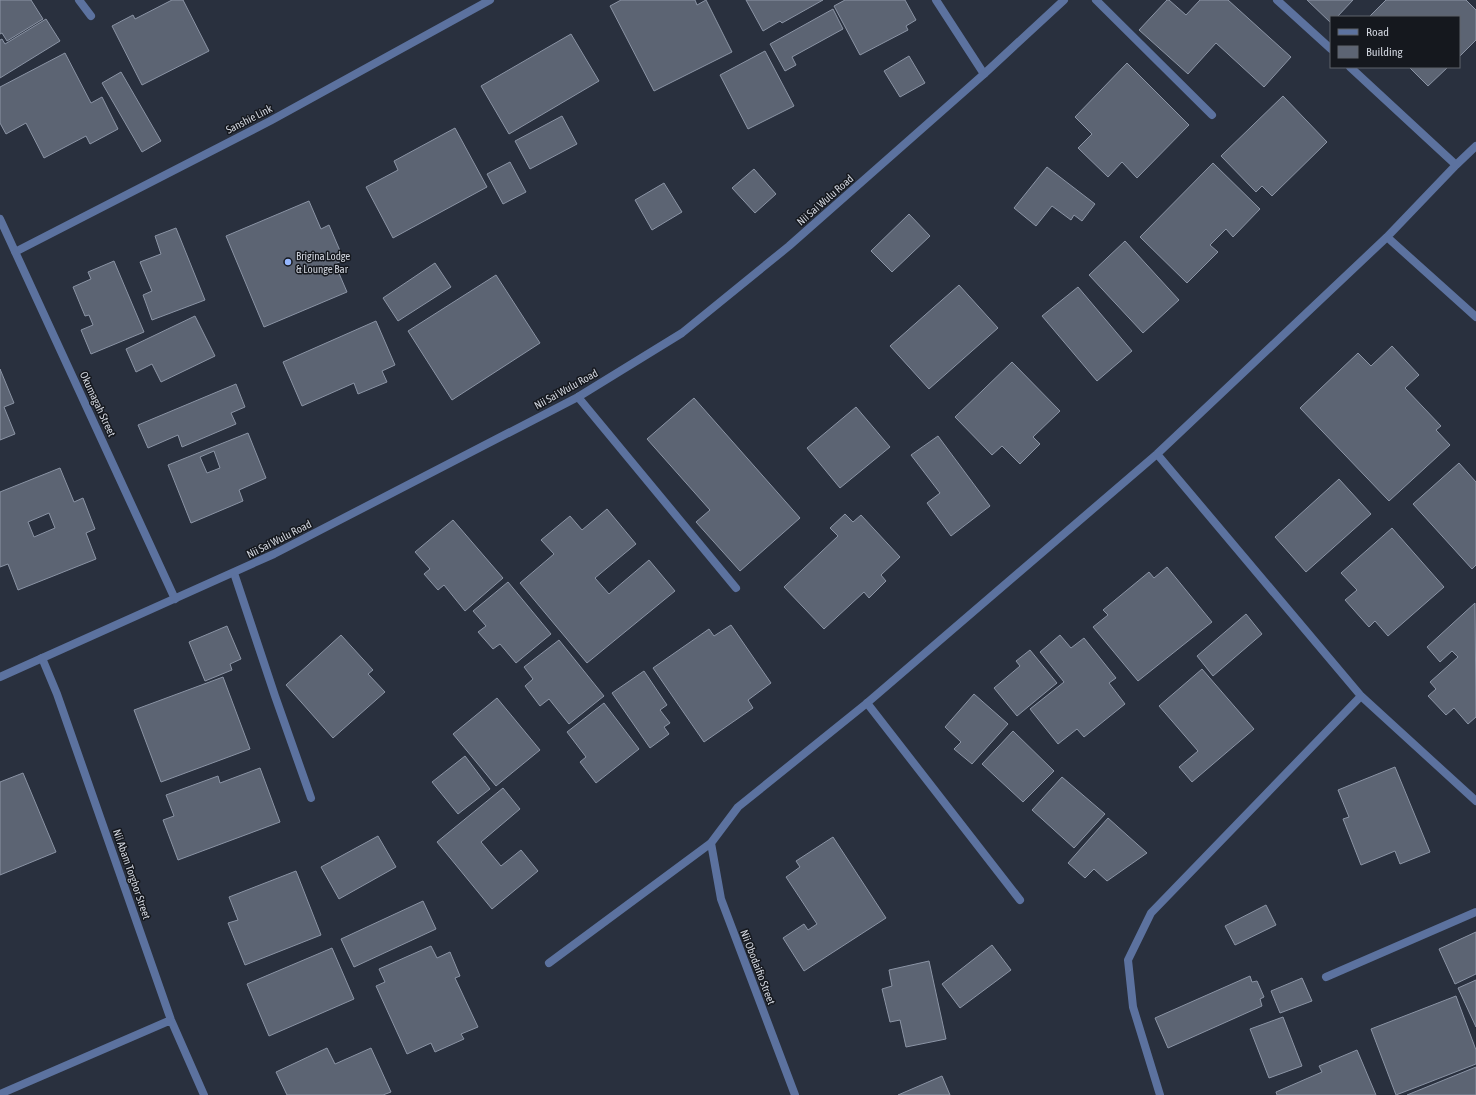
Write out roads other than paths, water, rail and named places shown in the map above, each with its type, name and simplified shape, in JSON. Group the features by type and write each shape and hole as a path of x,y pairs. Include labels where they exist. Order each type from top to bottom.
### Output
{"street":[{"path":"79,0 91,16"},
{"name":"Sanshie Link","path":"15,252 270,121 490,0"},
{"path":"936,0 984,74"},
{"name":"Nii Sai Wulu Road","path":"0,677 281,551 578,397 682,333 789,246 984,74 1064,0"},
{"path":"1096,0 1212,115"},
{"path":"1277,0 1330,48"},
{"path":"1351,68 1456,165"},
{"path":"549,963 712,843 738,807 867,703 1157,454 1387,237 1476,146"},
{"name":"Okumagah Street","path":"0,220 175,599"},
{"path":"1387,237 1474,312"},
{"path":"578,397 736,588"},
{"path":"1157,454 1361,696 1476,801"},
{"path":"234,573 275,696 312,798"},
{"name":"Nii Abam Torgbor Street","path":"42,658 57,694 171,1020 204,1095"},
{"path":"1160,1095 1133,1007 1128,960 1151,913 1361,696"},
{"path":"867,703 1020,900"},
{"name":"Nii Obodaifio Street","path":"712,843 721,898 795,1095"},
{"path":"1326,977 1476,912"},
{"path":"0,1094 171,1020"}],"place":[{"name":"Brigina Lodge & Lounge Bar","path":"288,262"}]}
